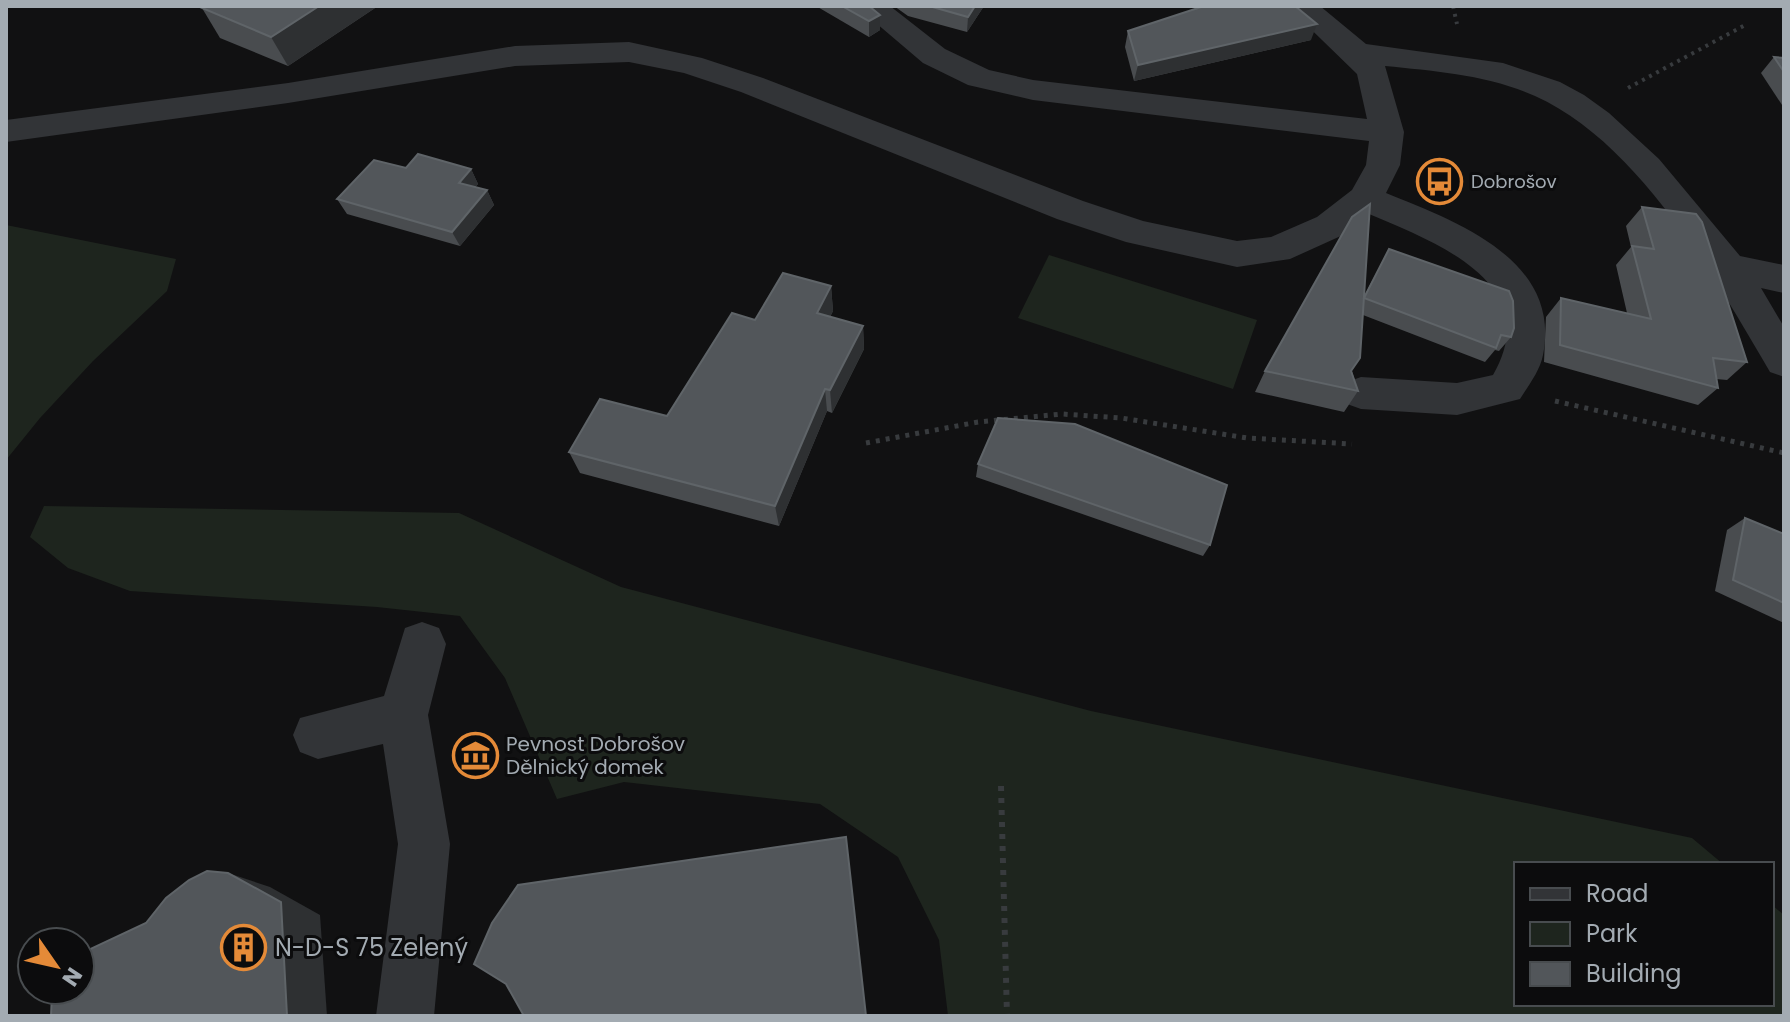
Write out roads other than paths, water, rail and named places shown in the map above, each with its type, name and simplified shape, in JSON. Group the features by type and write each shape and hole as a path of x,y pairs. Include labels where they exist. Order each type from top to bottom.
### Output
{"street":[{"path":"871,6 934,56 979,78 1033,90 1387,132"},
{"path":"6,131 288,93 515,56 629,52 691,65 752,85 1070,210 1139,233 1237,254 1277,250 1330,226 1365,198 1383,165 1387,132 1373,72 1357,53 1302,6"},
{"path":"1357,53 1497,73 1545,88 1583,107 1662,187 1728,267 1784,361"},
{"path":"1361,393 1457,399 1506,388 1522,357 1525,324 1518,293 1503,270 1481,252 1365,198"},
{"path":"1728,267 1784,279"},
{"path":"405,1016 424,844 403,715 422,644"},
{"path":"318,735 403,715"}],"place":[{"name":"Dobrošov","path":"1440,181"},
{"name":"Pevnost Dobrošov Dělnický domek","path":"475,755"},
{"name":"N-D-S 75 Zelený","path":"244,947"}]}
